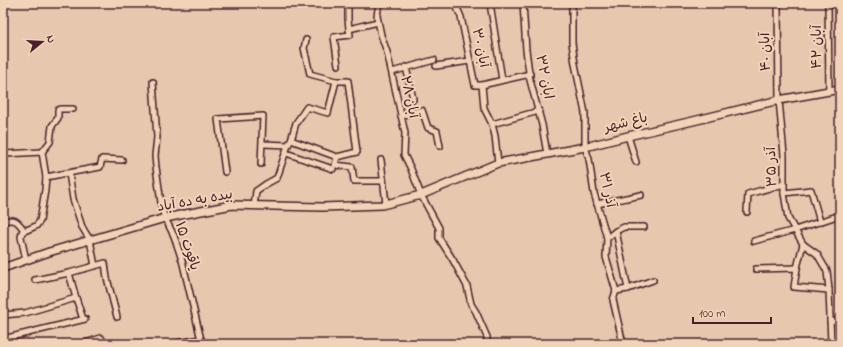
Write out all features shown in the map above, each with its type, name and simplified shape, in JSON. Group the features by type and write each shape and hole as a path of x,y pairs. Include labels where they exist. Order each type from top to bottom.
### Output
{"main road":[{"name":"باغ شهر","path":"421,195 498,163 585,147 779,100 840,89"},
{"name":"بیده به ده آباد","path":"3,268 49,252 165,218 232,205 322,207 382,206 421,195"}],"street":[{"path":"338,66 334,37 350,35 348,3"},
{"name":"آبان ۲۸","path":"379,3 377,16 378,22 392,72 405,133 404,155 421,195 439,228 439,238 467,286 471,304 487,337 487,344"},
{"name":"آبان ۳۰","path":"455,3 461,17 475,85 482,85 484,108 492,124 498,163"},
{"path":"490,3 502,80"},
{"name":"ابان ۳۲","path":"523,3 526,50 547,154"},
{"path":"572,3 572,43 584,114 585,147"},
{"name":"آبان ۴۰","path":"778,3 779,100"},
{"name":"آبان ۴۲","path":"828,3 829,91"},
{"path":"349,29 378,22"},
{"path":"263,144 290,143 337,157 357,152 348,81 336,81 310,74 304,48 306,40"},
{"path":"392,72 406,67 470,60"},
{"path":"406,67 413,99"},
{"path":"482,85 530,74"},
{"path":"254,206 256,191 277,178 296,123 307,107 328,113 336,81"},
{"name":"یاقوت ۱۵","path":"153,82 157,138 155,156 162,210 174,236 182,260 201,342"},
{"name":"آذر ۳۵","path":"779,100 784,155 784,193 788,218 803,244"},
{"path":"26,260 21,237 22,232 36,226 40,221 45,190 46,177 42,152 50,142 52,126 58,118 58,110 73,109"},
{"path":"401,116 422,110 428,128 437,130 440,146"},
{"path":"492,124 539,111"},
{"path":"225,172 218,119 263,116 261,164"},
{"path":"628,136 636,162"},
{"name":"آذر ۳۱","path":"585,147 589,159 594,193 607,238 606,257 616,291 613,300 623,344"},
{"path":"3,153 42,152"},
{"path":"286,153 333,169"},
{"path":"337,157 335,165 352,167 354,181 383,181"},
{"path":"46,177 100,167 102,159 122,160"},
{"path":"380,160 386,204"},
{"path":"69,173 73,199 82,227 90,240 95,266"},
{"path":"747,212 748,194 784,184"},
{"path":"784,193 811,190 820,222"},
{"path":"597,204 640,195"},
{"path":"754,241 795,230 840,215"},
{"path":"3,222 11,219 18,222 24,230"},
{"path":"607,238 624,227 644,227"},
{"path":"616,231 628,289"},
{"path":"829,290 794,287 796,268 803,244 817,254 827,271 829,290 830,344"},
{"path":"35,280 105,263 116,317"},
{"path":"756,269 796,268"},
{"path":"3,339 84,319 68,273"},
{"path":"616,291 628,289 653,280"},
{"path":"3,316 25,313 76,298"},
{"path":"830,321 840,322"},
{"path":"82,344 101,338 105,344"},
{"path":"171,344 201,342"}]}
